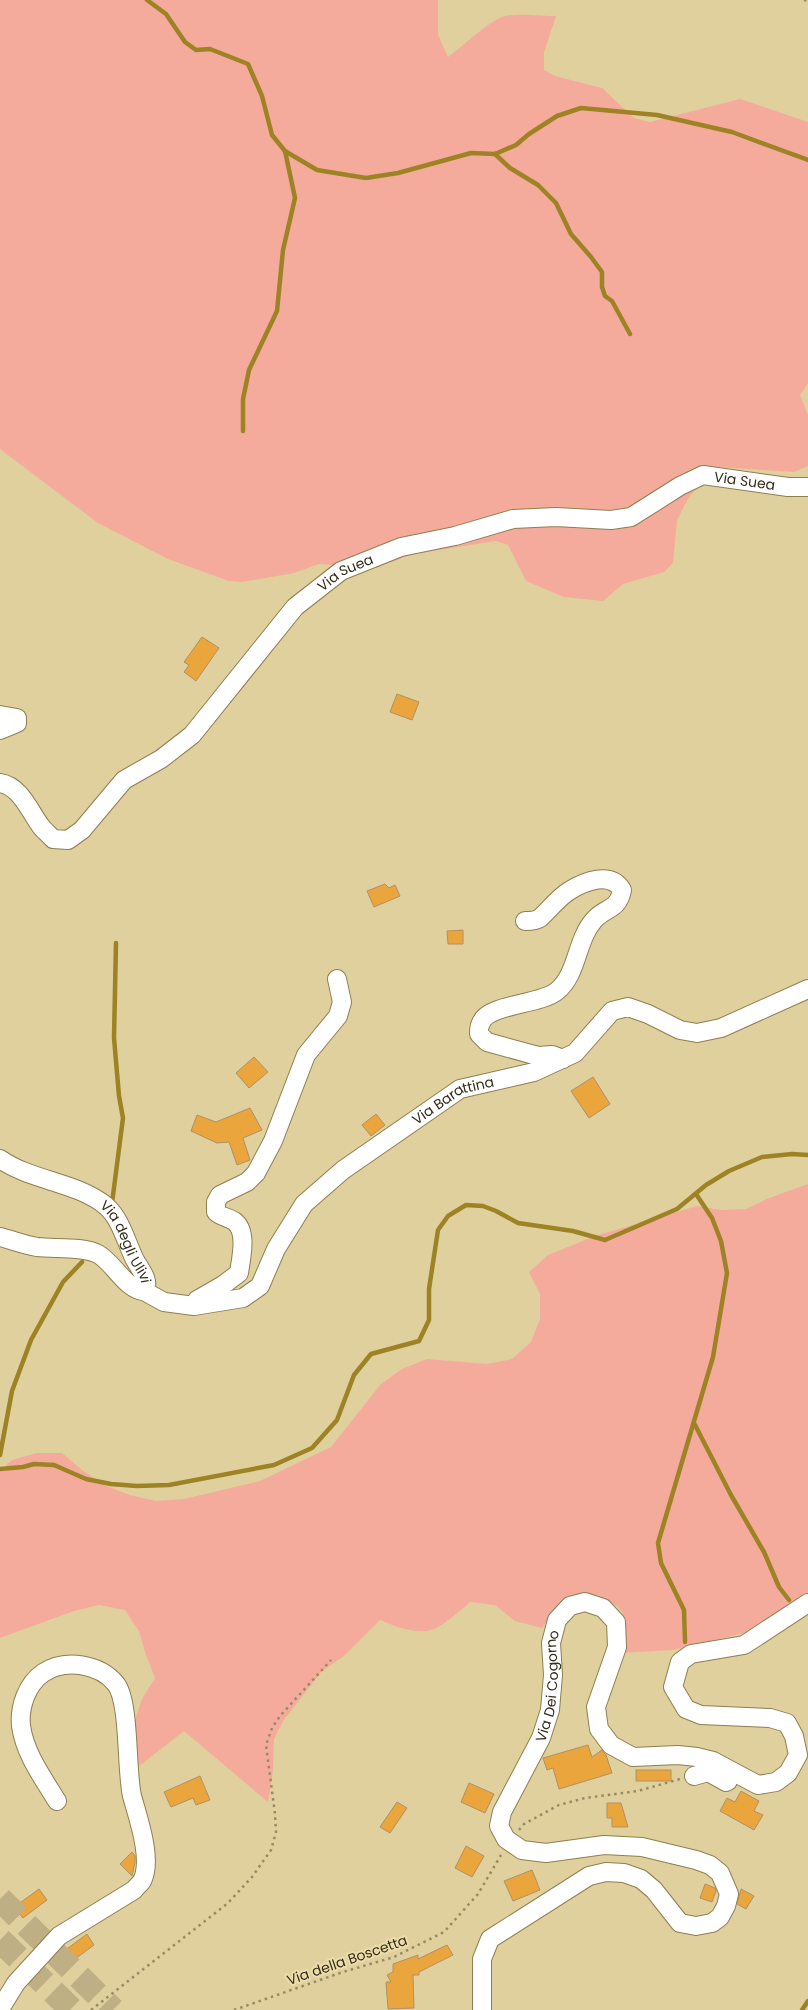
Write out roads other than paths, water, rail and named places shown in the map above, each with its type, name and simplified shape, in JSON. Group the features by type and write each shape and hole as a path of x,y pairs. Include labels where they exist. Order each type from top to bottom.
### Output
{"street":[{"name":"Via Suea","path":"0,783 6,784 25,800 42,827 53,839 68,840 82,830 124,780 161,759 192,734 221,701 295,607 341,571 401,547 455,536 513,519 556,517 611,520 631,517 680,486 703,475 788,487 808,487"},
{"path":"0,716 17,718 17,723 0,730"},
{"path":"525,922 538,919 570,891 590,881 608,879 618,883 622,890 615,906 595,919 582,939 568,978 558,990 546,999 489,1013 481,1022 479,1034 486,1042 538,1056 552,1055 563,1059"},
{"path":"194,1306 197,1300 240,1273 242,1243 240,1227 233,1220 220,1216 216,1212 216,1202 220,1195 247,1182 256,1173 273,1141 306,1055 338,1016 342,1002 337,979"},
{"name":"Via Barattina","path":"144,1291 164,1302 194,1306 243,1298 260,1286 276,1249 304,1204 343,1170 460,1089 534,1072 575,1053 612,1011 628,1007 648,1014 680,1030 698,1034 721,1028 808,989"},
{"name":"Via degli Ulivi","path":"0,1159 31,1175 91,1196 106,1206 122,1230 132,1254 147,1281 144,1291 139,1291 130,1285 105,1258 95,1252 35,1246 0,1237"},
{"name":"Via Dei Cogorno","path":"482,2010 482,1959 490,1939 589,1876 606,1872 624,1872 640,1879 654,1890 680,1923 696,1926 712,1923 720,1917 726,1906 729,1894 720,1873 710,1865 660,1852 604,1844 546,1853 522,1850 506,1839 499,1826 502,1812 541,1738 550,1710 553,1675 551,1643 557,1620 570,1606 585,1602 603,1608 616,1622 616,1646 596,1707 599,1729 611,1745 633,1757 678,1755 713,1761 758,1785 776,1782 788,1773 798,1755 801,1734 787,1723 770,1718 701,1715 686,1709 673,1687 680,1662 691,1654 744,1645 808,1603"},
{"path":"0,2009 16,1983 59,1936 134,1890 142,1881 146,1865 144,1846 130,1788 123,1700 116,1684 102,1673 84,1664 59,1666 43,1673 30,1687 22,1704 21,1726 28,1754 57,1801"},
{"path":"694,1776 708,1772 726,1782 744,1778"}],"waterway":[{"path":"147,0 166,14 185,42 196,50 210,49 248,64 262,96 272,135 285,151 317,170 366,178 398,173 471,153 495,154 516,145 557,116 581,108 657,115 732,132 808,160"},
{"path":"243,431 243,399 249,370 277,311 283,250 295,198 285,151"},
{"path":"495,154 510,168 538,185 556,203 571,234 602,272 602,287 605,296 612,301 630,334"},
{"path":"112,1203 123,1118 119,1096 114,1038 116,943"},
{"path":"0,1469 34,1464 54,1465 86,1479 111,1484 137,1486 169,1485 274,1465 312,1448 337,1420 354,1375 371,1354 419,1341 429,1320 429,1289 438,1230 448,1216 466,1205 483,1206 518,1223 573,1231 605,1240 677,1209 706,1185 729,1171 762,1157 792,1154 808,1155"},
{"path":"685,1642 684,1610 661,1563 658,1543 713,1357 727,1273 721,1241 712,1218 696,1194"},
{"path":"0,1455 12,1391 31,1340 63,1282 82,1262"},
{"path":"694,1423 731,1495 764,1552 779,1587 789,1600"},
{"path":"802,2010 808,2001"}],"tunnel":[{"path":"0,1899 113,2010"},
{"path":"0,1940 72,2010"}]}
